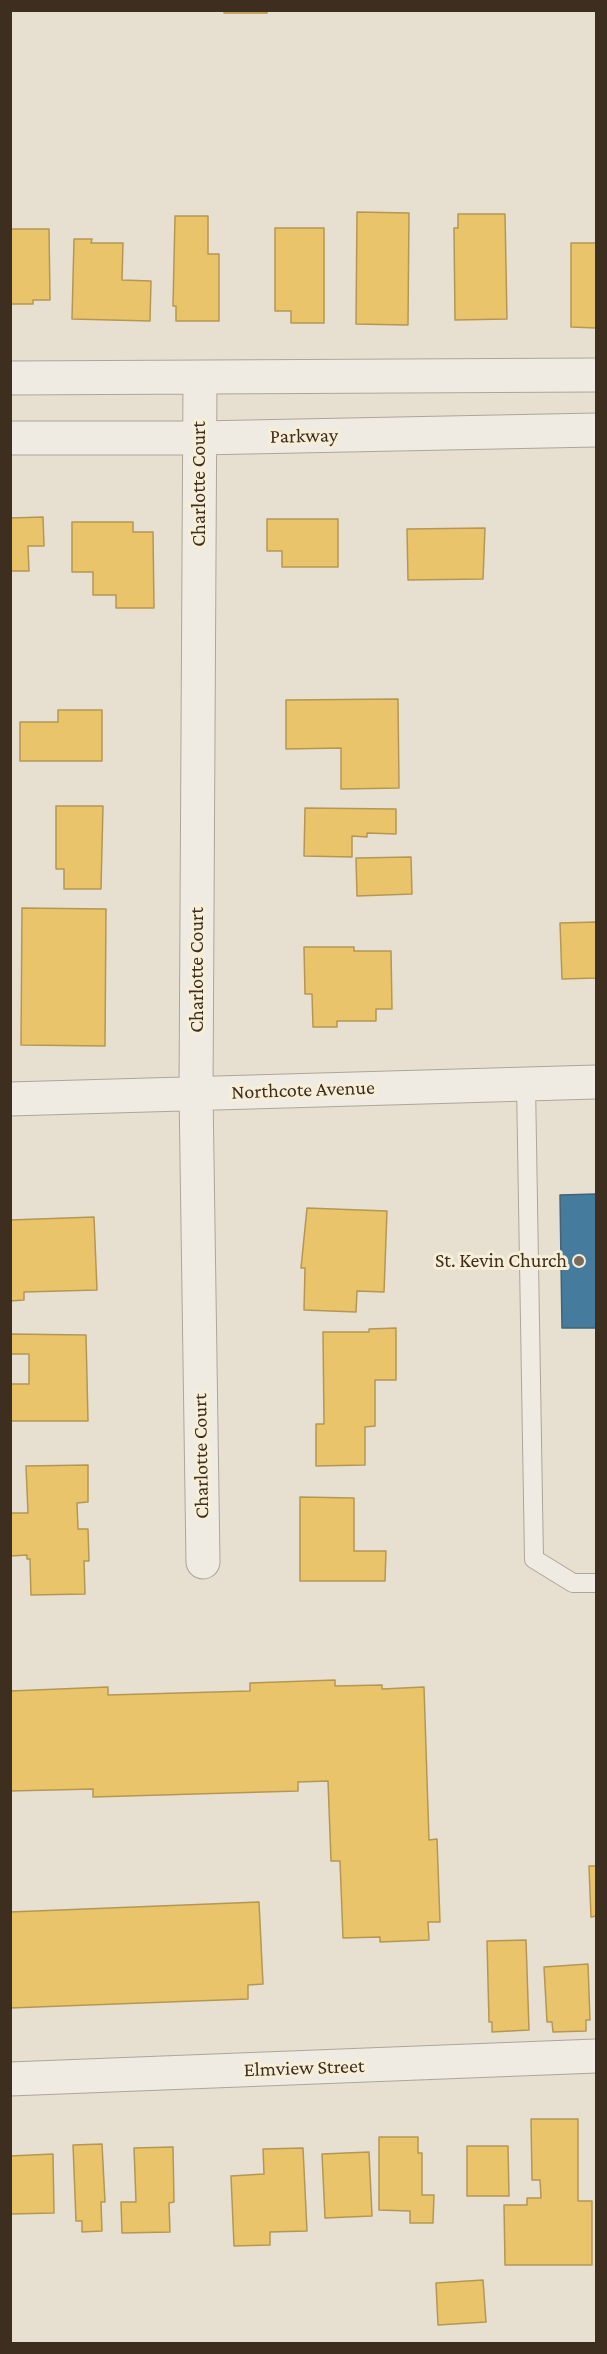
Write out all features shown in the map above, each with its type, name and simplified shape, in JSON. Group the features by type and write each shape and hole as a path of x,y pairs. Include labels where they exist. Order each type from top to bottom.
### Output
{"street":[{"path":"10,378 597,375"},
{"name":"Charlotte Court","path":"200,378 196,1092 203,1562"},
{"name":"Parkway","path":"10,438 199,438 597,430"},
{"name":"Northcote Avenue","path":"10,1099 597,1082"},
{"name":"Elmview Street","path":"10,2079 597,2056"}],"lane":[{"path":"526,1084 534,1559 573,1583 597,1583"}],"building: Homes":[{"path":"224,10 267,10 267,13 224,13"},
{"path":"357,212 409,213 408,325 356,324"},
{"path":"458,214 505,214 507,319 455,320 454,228 458,228"},
{"path":"175,216 208,216 208,254 219,254 219,321 176,321 176,306 173,306"},
{"path":"275,228 324,228 324,323 291,323 291,311 275,311"},
{"path":"10,229 49,229 50,300 33,300 33,304 10,304"},
{"path":"74,239 92,239 91,243 123,243 122,280 151,281 150,321 72,319"},
{"path":"571,243 596,243 596,328 571,327"},
{"path":"43,517 44,546 28,546 29,571 10,571 10,518"},
{"path":"267,519 338,519 338,567 282,567 282,551 267,551"},
{"path":"72,522 133,522 133,532 153,532 154,608 116,608 116,595 93,595 93,572 72,572"},
{"path":"485,528 483,579 408,580 407,529"},
{"path":"398,699 399,788 341,789 341,748 286,749 286,700"},
{"path":"58,710 102,710 102,761 20,761 20,722 58,722"},
{"path":"56,806 103,806 101,889 64,889 64,869 56,869"},
{"path":"305,808 396,809 396,834 367,833 367,837 352,836 352,857 304,856"},
{"path":"411,857 412,894 357,896 356,858"},
{"path":"22,908 106,909 105,1046 21,1045"},
{"path":"596,922 596,978 562,979 560,923"},
{"path":"304,947 354,947 354,951 391,951 392,1009 376,1009 376,1021 337,1021 337,1027 313,1027 312,994 305,994"},
{"path":"307,1208 387,1211 384,1292 357,1291 356,1312 304,1310 305,1268 301,1268"},
{"path":"94,1217 97,1290 24,1292 24,1300 10,1301 10,1220"},
{"path":"396,1328 396,1380 375,1380 375,1426 365,1427 365,1465 316,1466 316,1424 324,1424 323,1332 369,1332 369,1329"},
{"path":"10,1334 86,1335 88,1421 10,1421 10,1384 29,1384 29,1354 10,1354"},
{"path":"88,1465 88,1502 77,1503 78,1529 88,1529 89,1561 84,1561 85,1594 31,1595 30,1559 27,1559 27,1555 10,1556 10,1513 28,1513 26,1466"},
{"path":"300,1497 354,1498 354,1551 386,1551 385,1581 300,1581"},
{"path":"335,1680 335,1686 382,1685 382,1689 424,1687 429,1840 437,1839 440,1922 428,1922 429,1940 380,1942 380,1937 343,1938 340,1861 331,1861 328,1781 298,1782 298,1791 93,1797 93,1789 10,1791 10,1691 108,1687 108,1695 250,1691 250,1683"},
{"path":"589,1866 596,1866 596,1916 591,1917"},
{"path":"259,1902 263,1984 248,1985 248,1999 10,2008 10,1912"},
{"path":"526,1940 529,2030 492,2032 492,2022 489,2022 487,1941"},
{"path":"588,1964 590,2020 586,2020 586,2031 553,2032 552,2022 547,2022 544,1967"},
{"path":"531,2119 578,2119 578,2201 592,2201 592,2265 505,2265 504,2205 527,2205 527,2198 541,2198 540,2180 532,2180"},
{"path":"379,2137 418,2137 418,2153 422,2153 422,2195 434,2195 433,2223 410,2223 410,2211 379,2210"},
{"path":"102,2144 105,2202 101,2202 102,2231 82,2232 82,2221 76,2221 73,2145"},
{"path":"467,2146 508,2146 509,2196 467,2196"},
{"path":"173,2147 174,2202 169,2203 170,2232 122,2233 121,2202 136,2202 134,2148"},
{"path":"303,2148 307,2231 270,2232 270,2245 234,2246 231,2176 264,2174 263,2149"},
{"path":"369,2152 372,2216 325,2218 322,2154"},
{"path":"53,2154 54,2213 10,2214 10,2156"},
{"path":"483,2280 486,2322 438,2325 436,2283"}],"building: Public":[{"name":"St. Kevin Church","path":"596,1194 596,1328 562,1328 560,1195"}],"place":[{"name":"St. Kevin Church","path":"579,1261"}]}
